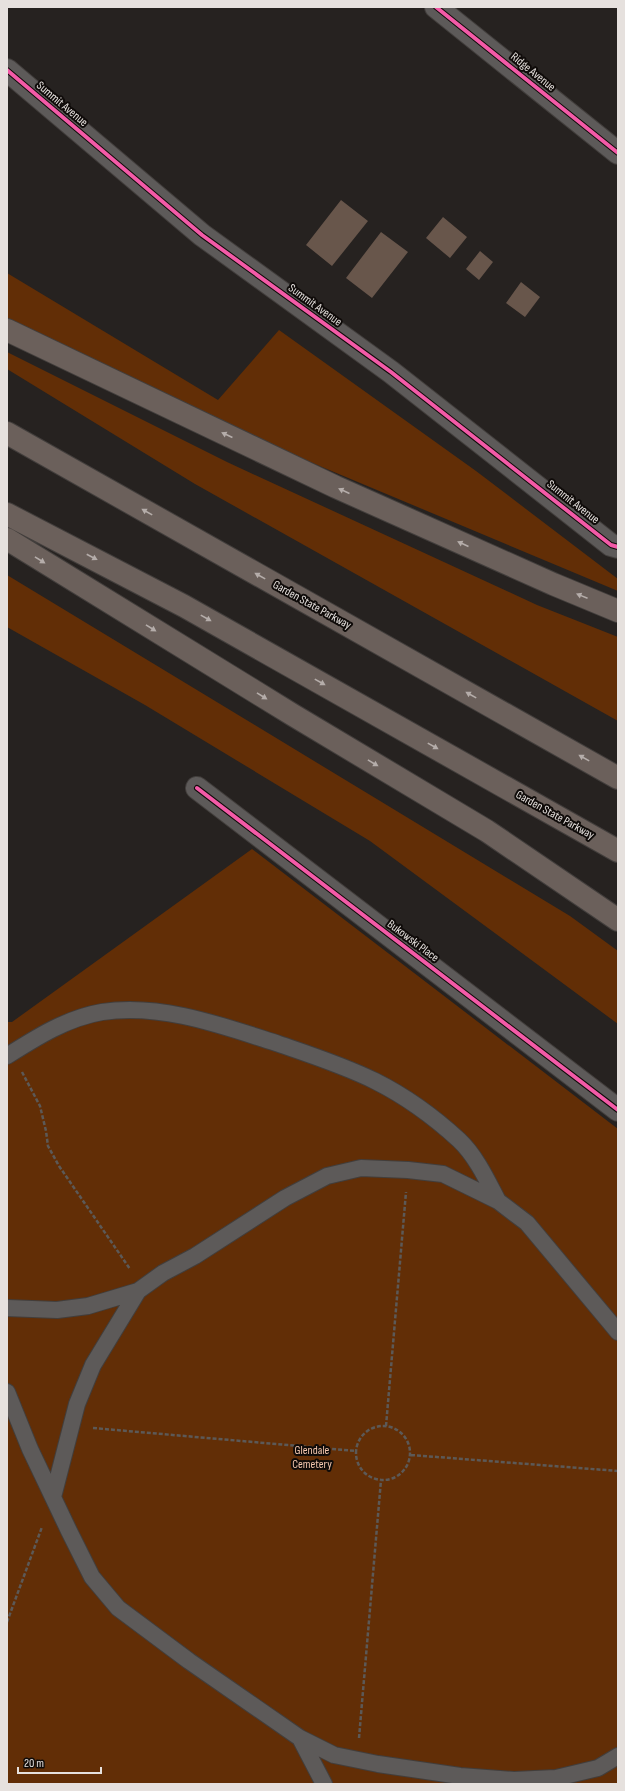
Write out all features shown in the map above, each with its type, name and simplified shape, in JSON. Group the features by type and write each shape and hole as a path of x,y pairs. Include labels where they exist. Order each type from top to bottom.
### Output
{"highway":[{"path":"7,330 336,487 553,584 618,611"},
{"name":"Garden State Parkway","path":"7,433 618,778"},
{"name":"Garden State Parkway","path":"7,514 191,609 618,851"},
{"path":"7,540 293,715 487,831 618,920"}],"street":[{"name":"Ridge Avenue","path":"436,7 618,153"},
{"name":"Summit Avenue","path":"7,70 202,235 391,372 611,544 618,546"},
{"name":"Bukowski Place","path":"197,788 618,1110"}],"lane":[{"path":"9,1055 50,1030 73,1020 102,1012 134,1011 168,1013 220,1024 319,1058 375,1081 425,1112 460,1141 483,1171 498,1201"},
{"path":"7,1308 31,1310 65,1309 88,1306 140,1289 286,1198 327,1176 362,1168 408,1170 443,1174 498,1201 527,1223 618,1332"},
{"path":"53,1497 70,1426 77,1404 93,1365 140,1289"},
{"path":"7,1392 30,1449 92,1577 118,1608 189,1661 300,1738 334,1755 358,1760 460,1776 514,1780 556,1778 591,1770 598,1768 618,1756"},
{"path":"300,1738 324,1784"}],"path":[{"path":"9,1055 30,1085 40,1106 48,1146 59,1166 140,1289"},
{"path":"386,1426 408,1170"},
{"path":"70,1426 356,1452"},
{"path":"386,1426 395,1428 402,1433 409,1442 411,1455 403,1472 392,1479 381,1480 370,1477 363,1472 358,1463 356,1452 359,1442 364,1434 370,1429 386,1426"},
{"path":"411,1455 618,1472"},
{"path":"358,1760 381,1480"},
{"path":"7,1622 53,1497"}],"green space":[{"path":"7,273 218,400 279,330 476,471 618,579 618,591 291,454 7,321"},
{"path":"7,352 227,462 537,605 618,637 618,721 195,484 7,369"},
{"path":"7,575 570,916 618,951 618,1024 370,841 145,705 7,627"},
{"name":"Glendale Cemetery","path":"252,849 618,1129 618,1784 7,1784 7,1022 12,1022"}],"building":[{"path":"341,200 368,221 332,266 306,245"},
{"path":"443,217 467,237 450,258 426,238"},
{"path":"381,232 408,252 372,298 346,278"},
{"path":"480,251 493,262 479,280 466,269"},
{"path":"521,282 540,297 525,317 506,303"}],"cycle path":[{"path":"436,7 618,153"},
{"path":"7,70 202,235 391,372 611,545 618,547"},
{"path":"197,788 618,1110"}]}
